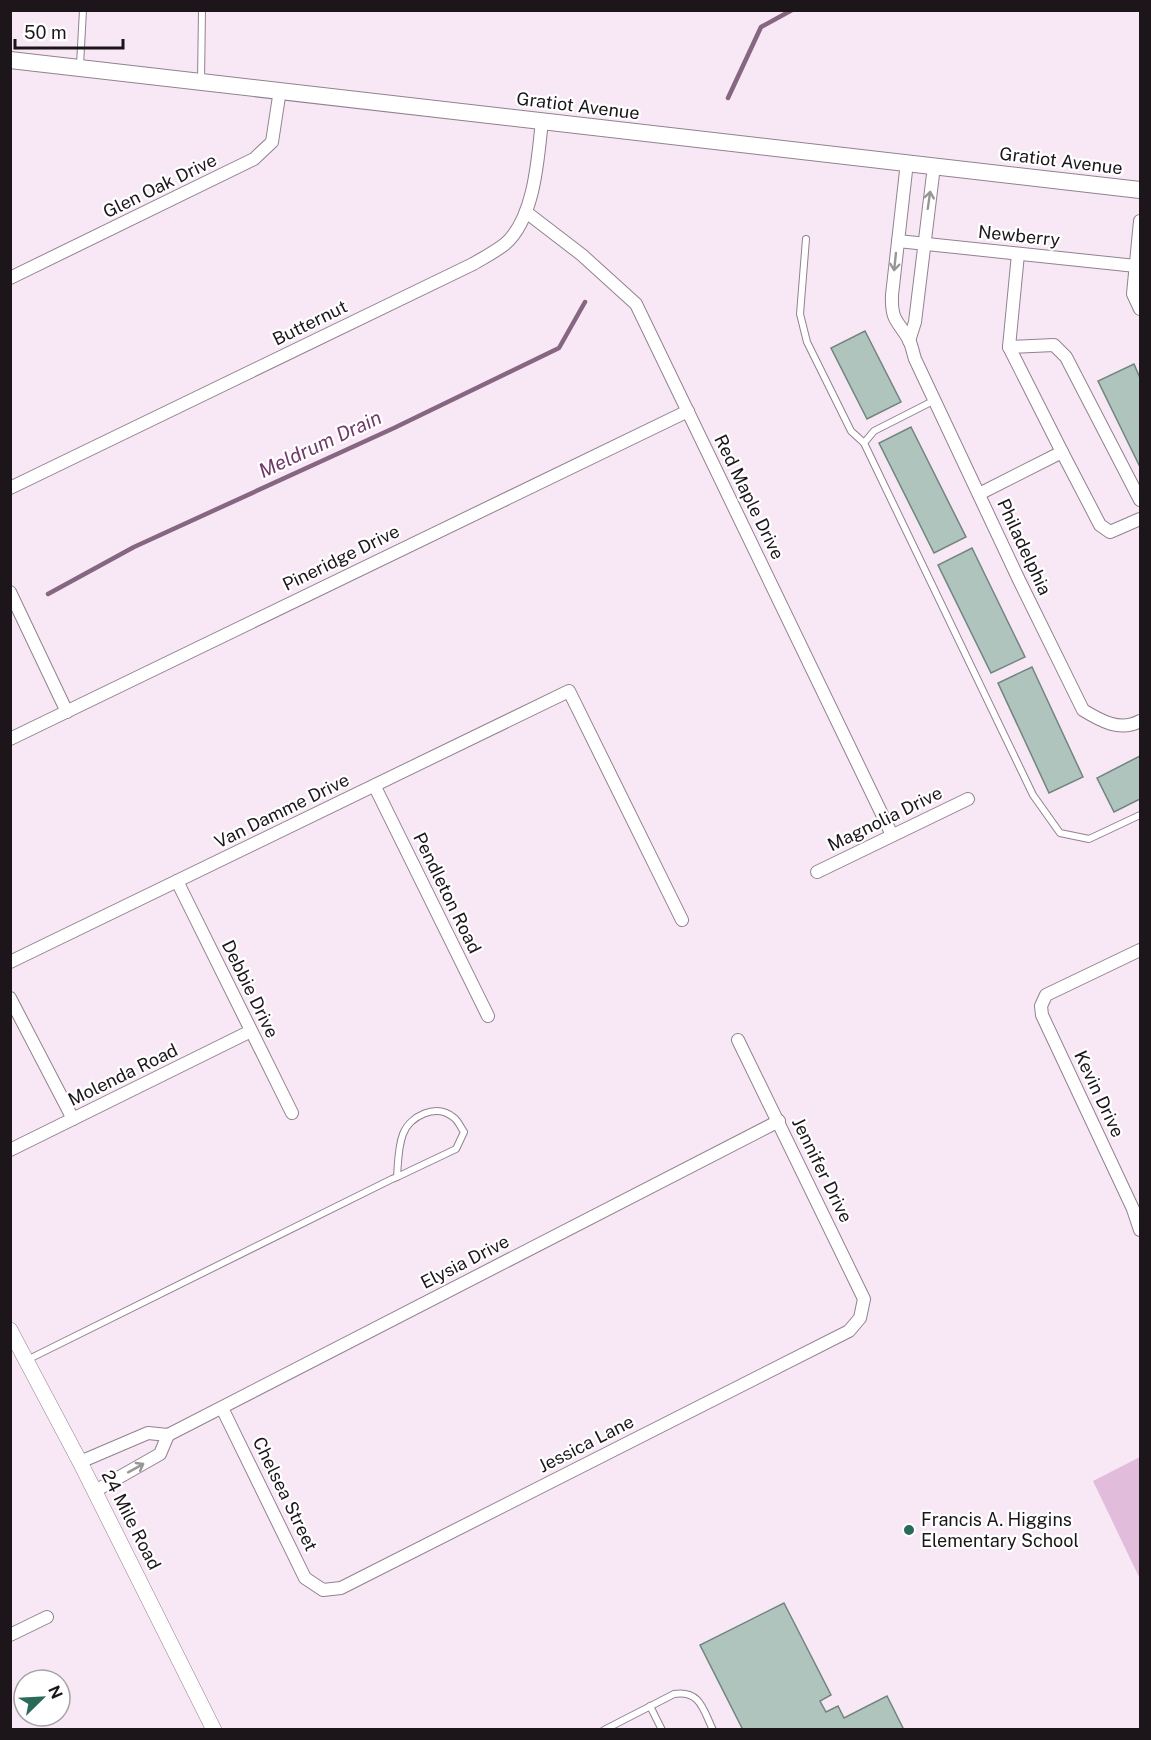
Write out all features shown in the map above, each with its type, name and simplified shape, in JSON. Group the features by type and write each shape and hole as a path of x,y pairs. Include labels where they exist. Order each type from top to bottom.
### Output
{"main road":[{"name":"Gratiot Avenue","path":"10,60 542,120 712,143 907,162 1140,190"}],"street":[{"name":"Glen Oak Drive","path":"10,278 254,159 272,142 280,90"},
{"name":"Butternut","path":"10,488 473,264 506,243 526,212 537,163 542,120"},
{"name":"Philadelphia","path":"907,162 892,308 897,325 909,341 979,494 1083,710 1102,722 1130,727 1140,721"},
{"path":"909,341 915,322 934,166"},
{"name":"Red Maple Drive","path":"526,212 582,255 636,304 892,835"},
{"path":"1140,221 1133,294 1140,309"},
{"name":"Newberry","path":"898,241 1136,267"},
{"path":"1018,254 1009,347 1100,525 1110,532 1140,519"},
{"path":"1009,347 1054,345 1066,357 1140,500"},
{"name":"Pineridge Drive","path":"10,739 688,411"},
{"path":"979,494 1062,452"},
{"path":"10,592 67,712"},
{"name":"Van Damme Drive","path":"10,962 375,787 568,691 682,920"},
{"name":"Pendleton Road","path":"375,787 488,1016"},
{"name":"Magnolia Drive","path":"818,872 968,799"},
{"name":"Debbie Drive","path":"177,881 292,1113"},
{"name":"Kevin Drive","path":"1140,950 1046,995 1041,1006 1042,1016 1133,1209 1140,1230"},
{"path":"10,998 73,1119"},
{"name":"Molenda Road","path":"10,1150 251,1031"},
{"name":"Jennifer Drive","path":"738,1040 864,1299 860,1318"},
{"name":"Elysia Drive","path":"80,1462 148,1433 168,1435 779,1121"},
{"name":"Jessica Lane","path":"323,1590 341,1588 849,1331 860,1318"},
{"name":"24 Mile Road","path":"10,1330 95,1491 214,1730"},
{"name":"Chelsea Street","path":"222,1408 305,1578 323,1590"},
{"name":"Elysia Drive","path":"95,1491 160,1454 168,1435"},
{"path":"10,1635 47,1617"}],"lane":[{"path":"80,69 82,10"},
{"path":"201,81 202,10"},
{"path":"806,239 800,314 807,342 851,430 864,443 1033,795 1060,833 1089,839 1140,815"},
{"path":"864,443 874,431 935,400"},
{"path":"26,1360 456,1149 464,1132 454,1117 442,1111 423,1114 409,1122 402,1136 397,1177"},
{"path":"607,1729 674,1694 691,1694 699,1702 713,1730"},
{"path":"650,1706 662,1730"}],"shaded area":[{"path":"1140,1457 1140,1579 1093,1481"}],"building":[{"path":"865,331 901,402 867,419 831,348"},
{"path":"1134,364 1140,378 1140,467 1098,381"},
{"path":"911,427 966,537 934,553 879,443"},
{"path":"972,548 1025,657 991,673 938,565"},
{"path":"1032,667 1083,777 1049,793 998,683"},
{"path":"1140,756 1140,799 1114,812 1097,778"},
{"path":"784,1603 831,1695 820,1701 826,1712 838,1706 844,1718 887,1696 904,1730 743,1730 700,1645"}],"waterway":[{"name":"Meldrum Drain","path":"728,98 761,27 792,10"},
{"name":"Meldrum Drain","path":"48,594 134,547 394,428 559,348 585,302"}],"place":[{"name":"Francis A. Higgins Elementary School","path":"909,1530"}]}
